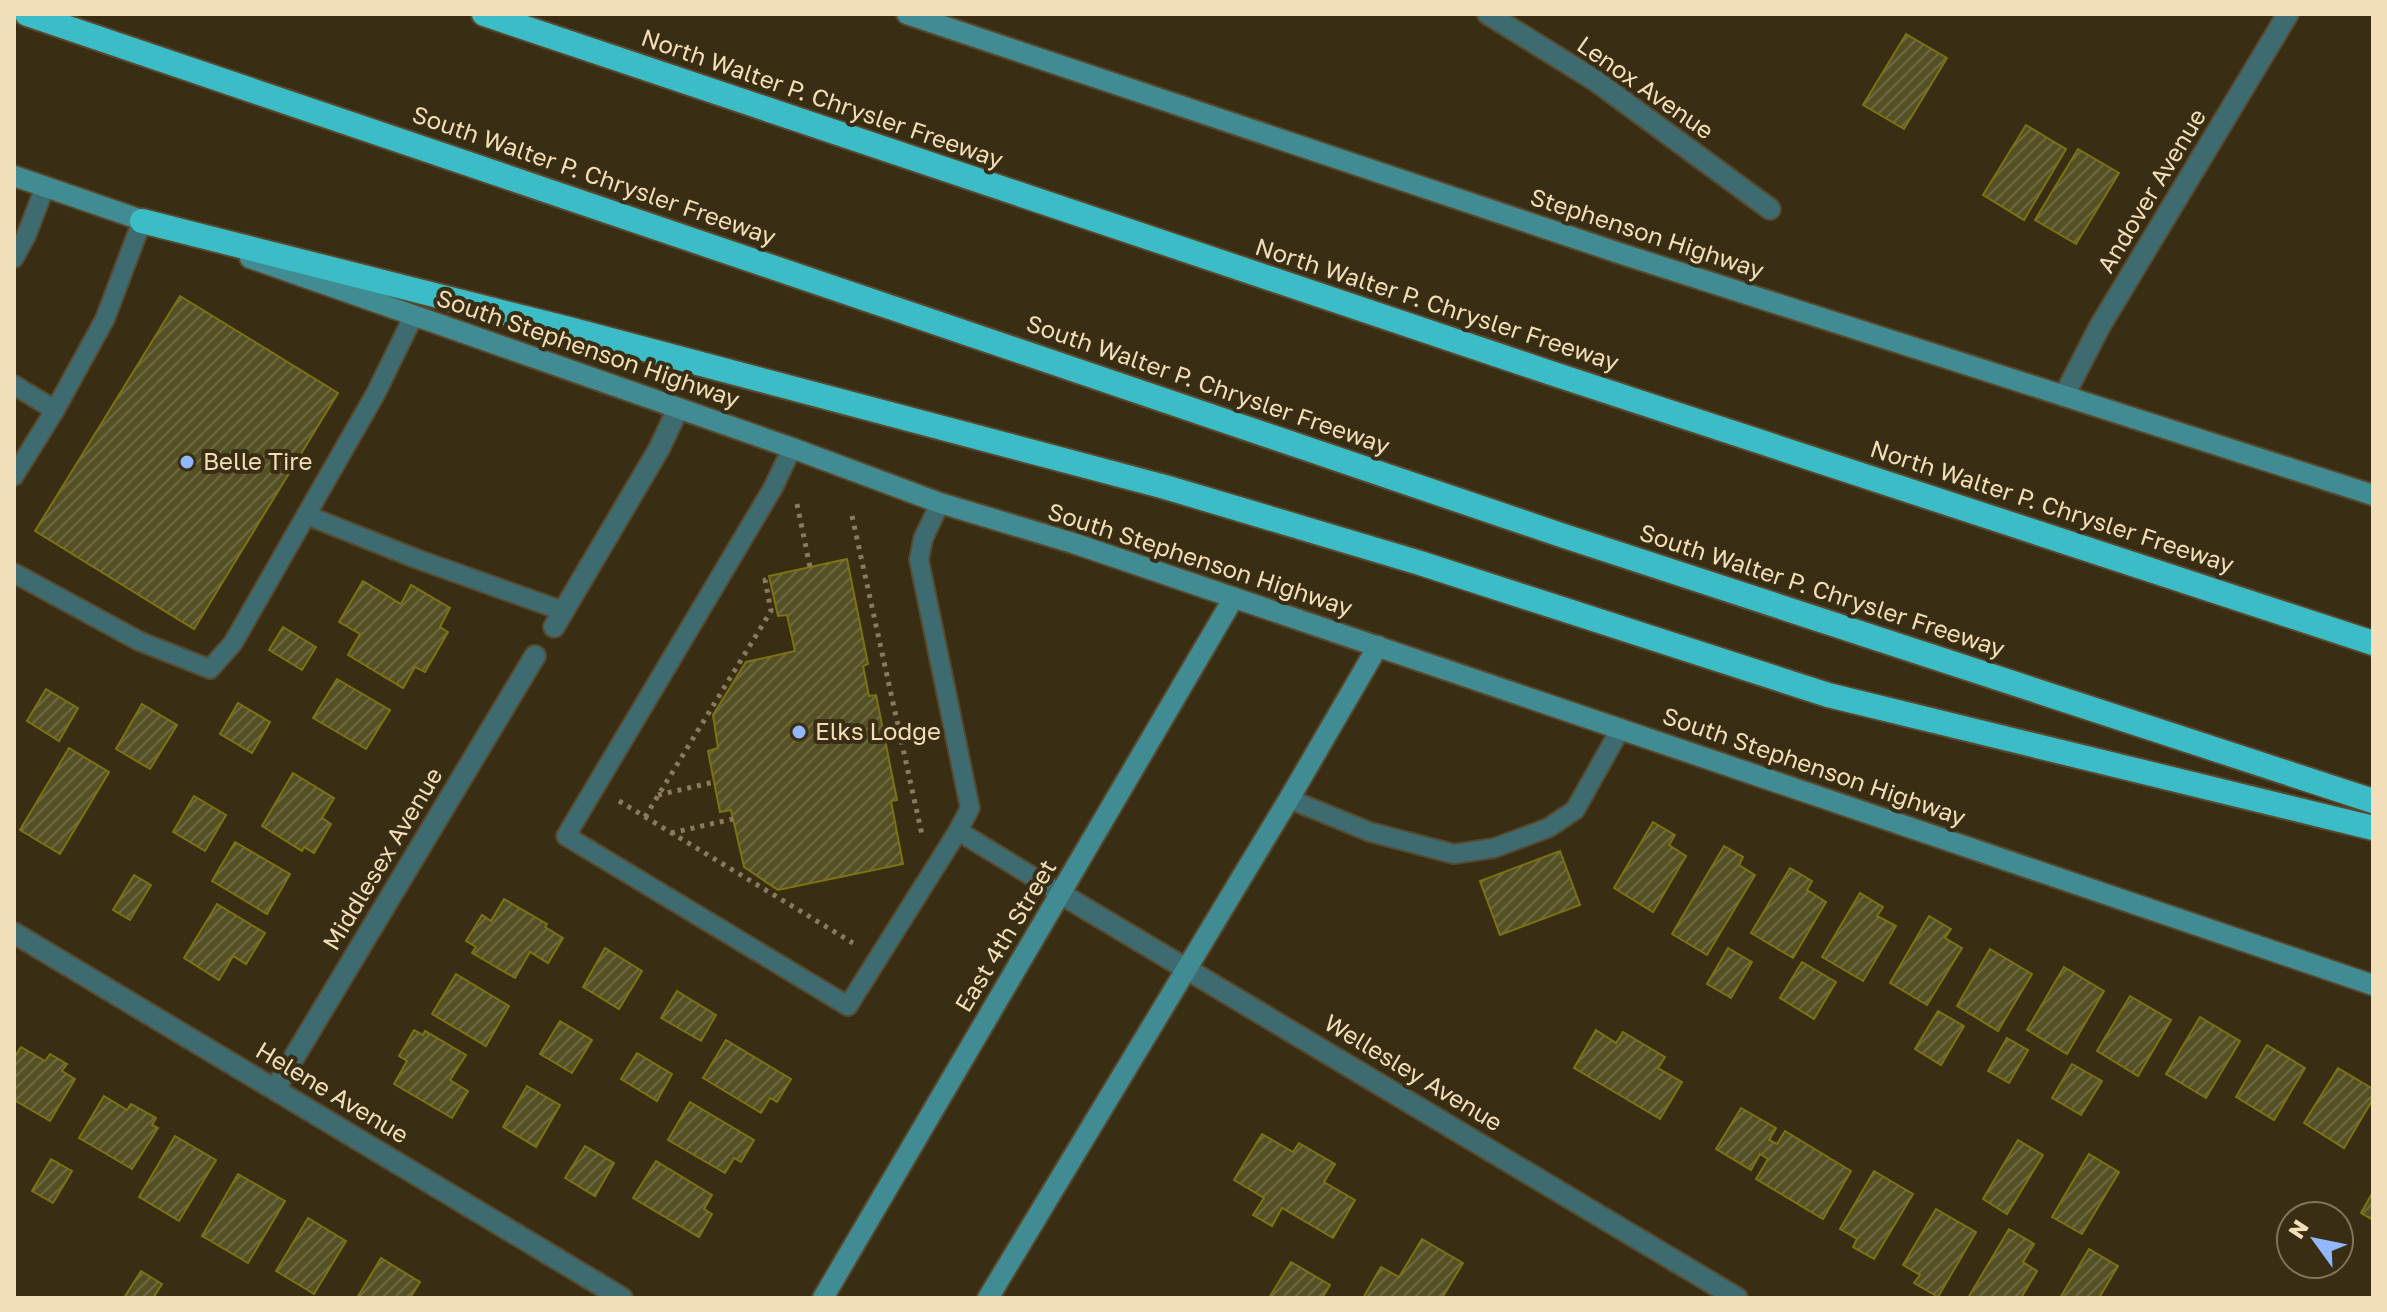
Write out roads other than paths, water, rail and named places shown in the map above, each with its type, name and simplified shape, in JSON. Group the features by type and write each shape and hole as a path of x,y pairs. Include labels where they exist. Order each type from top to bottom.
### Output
{"highway":[{"name":"South Walter P. Chrysler Freeway","path":"27,14 1561,535 2373,801"},
{"name":"North Walter P. Chrysler Freeway","path":"484,14 1509,359 2373,643"},
{"path":"142,221 554,325 1165,487 1420,563 1828,695 2373,828"}],"main road":[{"name":"Stephenson Highway","path":"907,14 1619,253 2373,495"},
{"name":"South Stephenson Highway","path":"14,176 792,448 940,503 1073,543 2373,985"},
{"name":"East 4th Street","path":"823,1298 1233,599"},
{"path":"988,1298 1378,646"}],"street":[{"name":"Lenox Avenue","path":"1488,14 1596,81 1770,209"},
{"name":"Andover Avenue","path":"2064,396 2100,326 2288,14"},
{"path":"559,619 659,449 678,409"},
{"name":"Middlesex Avenue","path":"275,1089 535,656"},
{"name":"Wellesley Avenue","path":"1061,894 1737,1298"},
{"name":"Helene Avenue","path":"14,933 622,1298"}],"lane":[{"path":"14,258 45,187"},
{"path":"14,476 105,319 142,221"},
{"path":"14,573 139,641 210,669 233,643 376,393 414,315"},
{"path":"14,385 55,410"},
{"path":"792,448 773,488 566,836 848,1006 970,808 919,560 923,539 940,503"},
{"path":"306,515 559,619"},
{"path":"1289,799 1370,832 1454,854 1494,848 1548,828 1575,810 1621,728"},
{"path":"958,831 1061,894"}],"place":[{"name":"Belle Tire","path":"187,462"},
{"name":"Elks Lodge","path":"799,732"}]}
